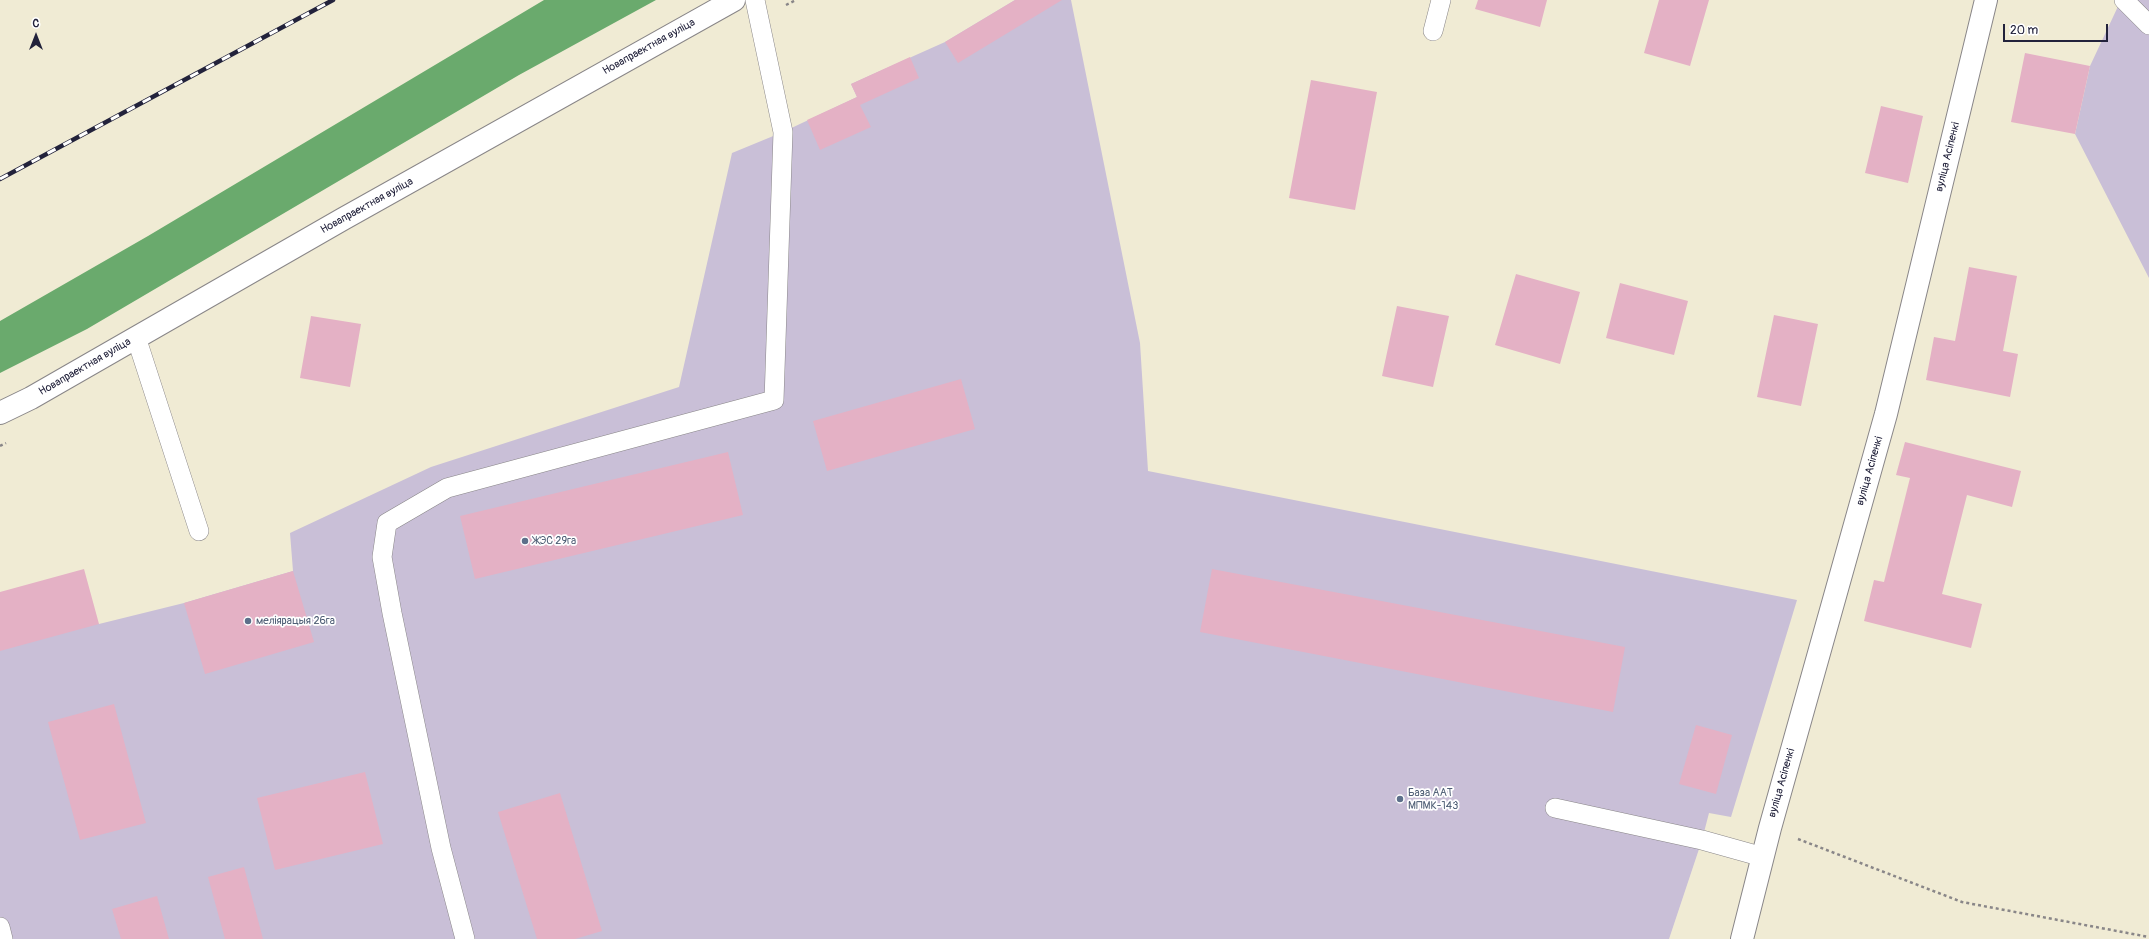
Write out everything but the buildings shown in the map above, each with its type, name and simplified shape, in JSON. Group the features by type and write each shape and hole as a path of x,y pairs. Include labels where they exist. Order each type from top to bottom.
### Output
{"street":[{"name":"Новапраектная вуліца","path":"0,413 31,398 136,337 734,0"},
{"name":"вуліца Асіпенкі","path":"1742,939 1762,857 1886,414 1986,0"}],"lane":[{"path":"465,939 441,848 392,613 382,557 387,523 447,488 774,400 783,132 755,0"},
{"path":"1433,31 1442,0"},
{"path":"2124,0 2149,25"},
{"path":"136,337 200,531"},
{"path":"1555,808 1702,840 1762,857"},
{"path":"0,927 3,939"}],"path":[{"path":"1770,828 1962,902 2149,937"}],"shaded area":[{"path":"1015,0 1071,0 1140,343 1148,471 1797,600 1731,817 1709,813 1702,840 1669,939 0,939 0,592 99,624 184,603 293,571 290,533 431,467 679,387 732,153 783,132 857,97 851,84 945,42"},
{"path":"2121,0 2149,0 2149,278 2075,134 2090,66"}],"green space":[{"path":"544,0 656,0 519,75 87,329 0,373 0,321 148,236"}],"railway":[{"path":"0,179 333,0"}],"place":[{"name":"ЖЭС 29га","path":"525,541"},
{"name":"меліярацыя 26га","path":"248,621"},
{"name":"База ААТ МПМК-143","path":"1400,799"}]}
